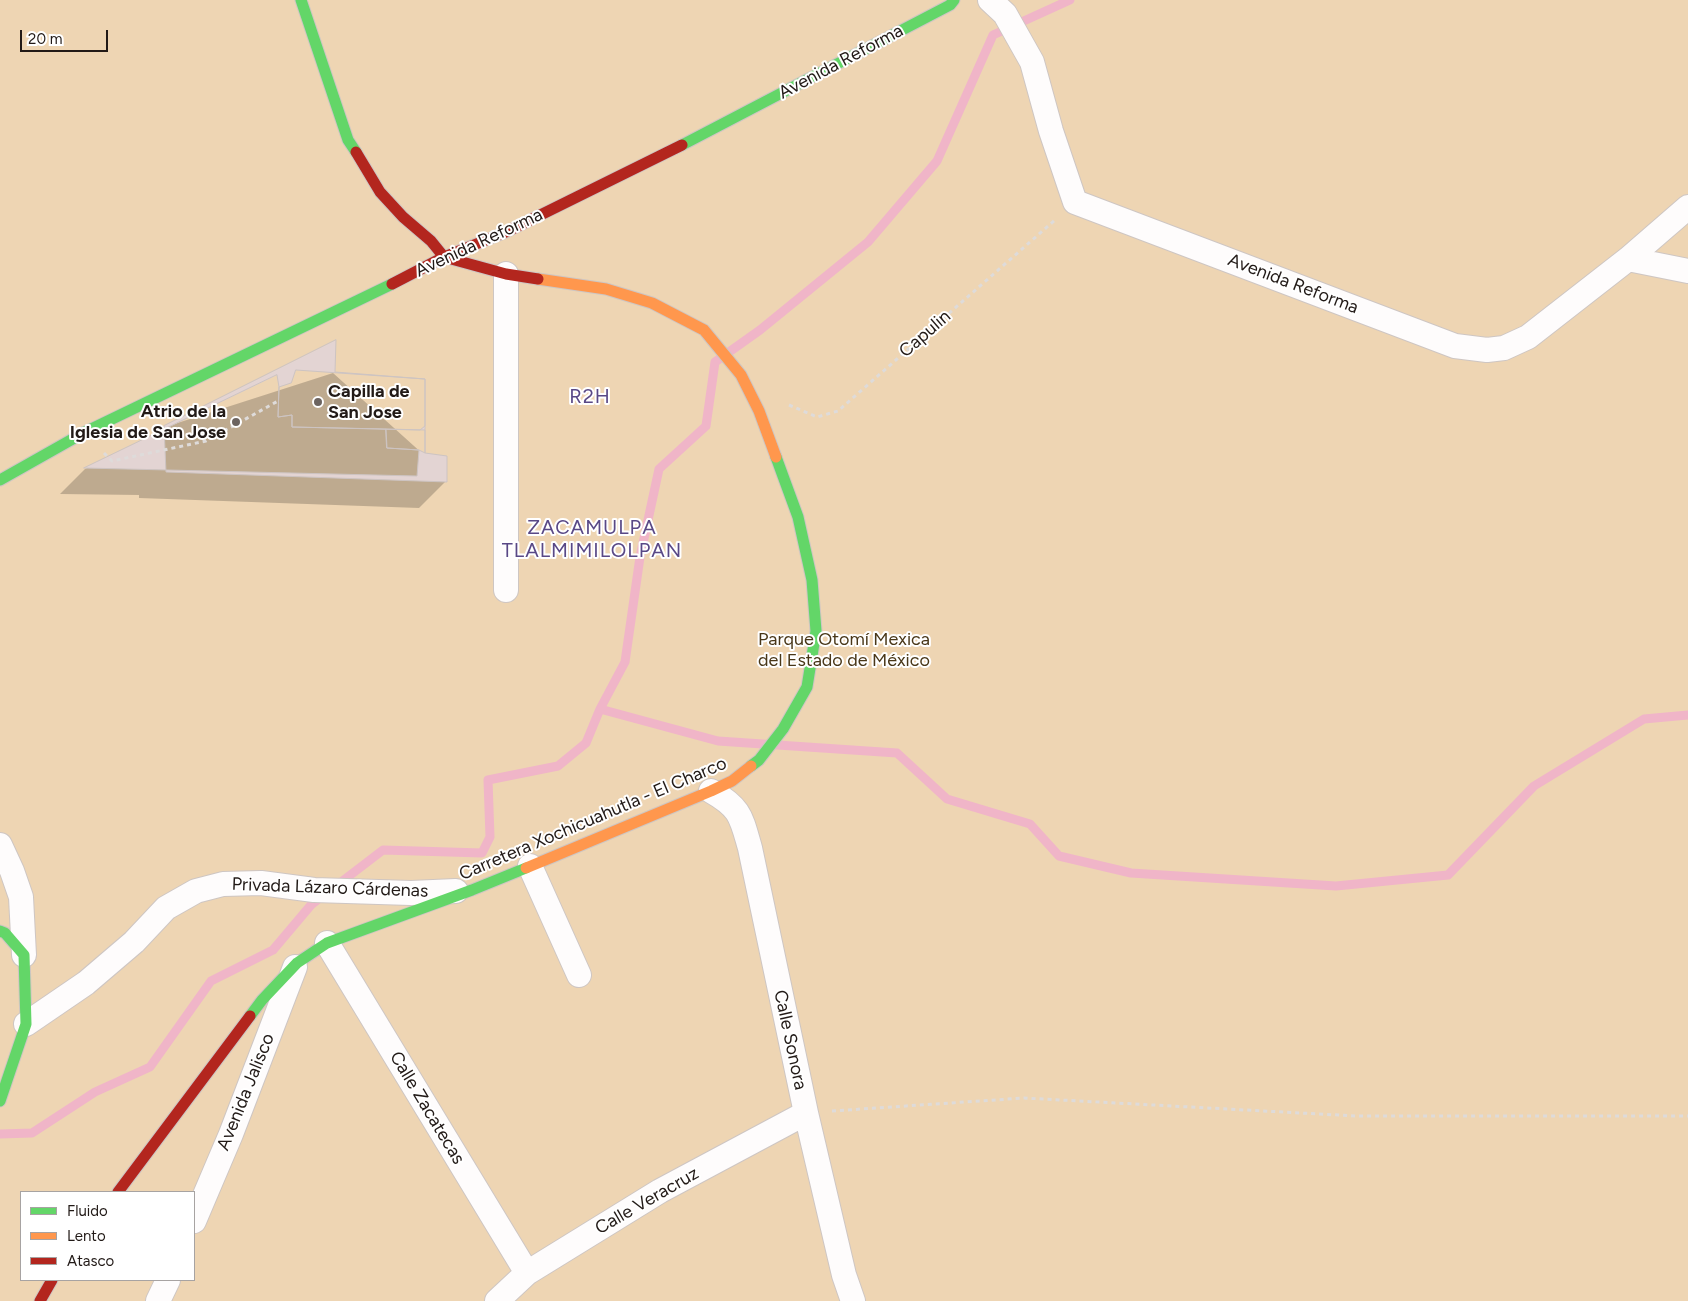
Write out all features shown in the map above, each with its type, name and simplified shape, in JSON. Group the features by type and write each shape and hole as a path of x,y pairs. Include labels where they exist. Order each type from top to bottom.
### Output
{"main road":[{"path":"301,0 348,140 380,192 444,257"},
{"name":"Avenida Reforma","path":"1,478 85,432 378,292 444,257 506,232 718,127 950,5 954,0"},
{"name":"Carretera Xochicuahutla - El Charco","path":"119,1191 262,1000 297,963 327,943 472,890 732,781 760,760 783,729 807,687 816,631 812,580 798,517 760,411 741,375 704,330 652,303 606,289 506,274 444,257"},
{"path":"0,931 5,933 24,955 26,1024 0,1101"},
{"path":"40,1301 51,1281"}],"street":[{"path":"998,7 1032,62 1051,131 1075,202"},
{"name":"Avenida Reforma","path":"1075,202 1455,346 1486,350 1504,348 1528,337 1628,259 1688,207"},
{"path":"1628,259 1688,271"},
{"path":"506,274 506,590"},
{"name":"Calle Sonora","path":"711,791 733,805 742,820 750,848 806,1113 844,1275 853,1301"},
{"path":"0,844 21,897 24,955"},
{"path":"530,866 579,975"},
{"name":"Privada Lázaro Cárdenas","path":"26,1024 86,983 134,942 166,908 196,891 223,884 261,883 314,890 359,892 411,893 472,890"},
{"name":"Calle Zacatecas","path":"327,943 527,1274"},
{"name":"Avenida Jalisco","path":"195,1219 297,963"},
{"name":"Calle Veracruz","path":"497,1301 527,1274 660,1191 806,1113"},
{"path":"158,1301 168,1281"}],"path":[{"name":"Capulin","path":"760,411 785,403 817,416 838,411 1075,202"},
{"path":"85,432 112,461 206,441 278,402"},
{"path":"806,1113 1024,1098 1356,1116 1688,1116"}],"green space":[{"name":"Parque Otomí Mexica del Estado de México","path":"0,0 1688,0 1688,1301 0,1301"}],"building":[{"name":"Capilla de San Jose","path":"336,340 335,372 425,379 425,453 447,456 447,482 166,472 164,426"},
{"name":"Capilla de San Jose","path":"296,370 425,379 425,426 420,430 292,427 292,415 278,417 279,387 291,383"},
{"name":"Atrio de la Iglesia de San Jose","path":"277,375 279,387 278,417 292,415 292,427 386,429 387,448 419,450 417,476 84,468"},
{"path":"386,429 425,430 425,453 419,450 387,448"}],"waterway":[{"path":"336,886 383,850 482,853 490,837 488,780 558,766 586,743 600,709 625,662 640,557 659,469 706,426 715,362 760,330 868,242 937,161 993,35 1070,0"},
{"path":"600,709 718,741 897,753 947,799 1030,824 1059,856 1131,873 1336,886 1448,875 1534,786 1644,719 1688,715"},
{"path":"0,1134 32,1133 95,1092 150,1067 211,981 273,950 311,905 324,895"}],"traffic: fast":[{"path":"301,0 348,140 356,152"},
{"path":"682,145 950,5 954,0"},
{"path":"0,480 85,432 392,284"},
{"path":"751,766 759,760 783,729 807,687 816,631 812,580 798,517 776,457"},
{"path":"250,1016 262,1000 297,963 327,943 472,890 526,868"},
{"path":"0,931 5,933 24,955 26,1024 0,1101"}],"traffic: slow":[{"path":"538,279 606,289 652,303 704,330 741,375 759,411 776,457"},
{"path":"526,868 711,791 732,781 751,766"}],"traffic: jam":[{"path":"392,284 444,257 506,232 682,145"},
{"path":"356,152 380,192 403,217 431,241 444,257 506,274 538,279"},
{"path":"119,1191 250,1016"},
{"path":"40,1301 51,1281"}],"place":[{"name":"Capilla de San Jose","path":"318,402"},
{"name":"Atrio de la Iglesia de San Jose","path":"236,422"}],"district":[{"name":"R2H","path":"590,397"},
{"name":"ZACAMULPA TLALMIMILOLPAN","path":"592,540"}]}
